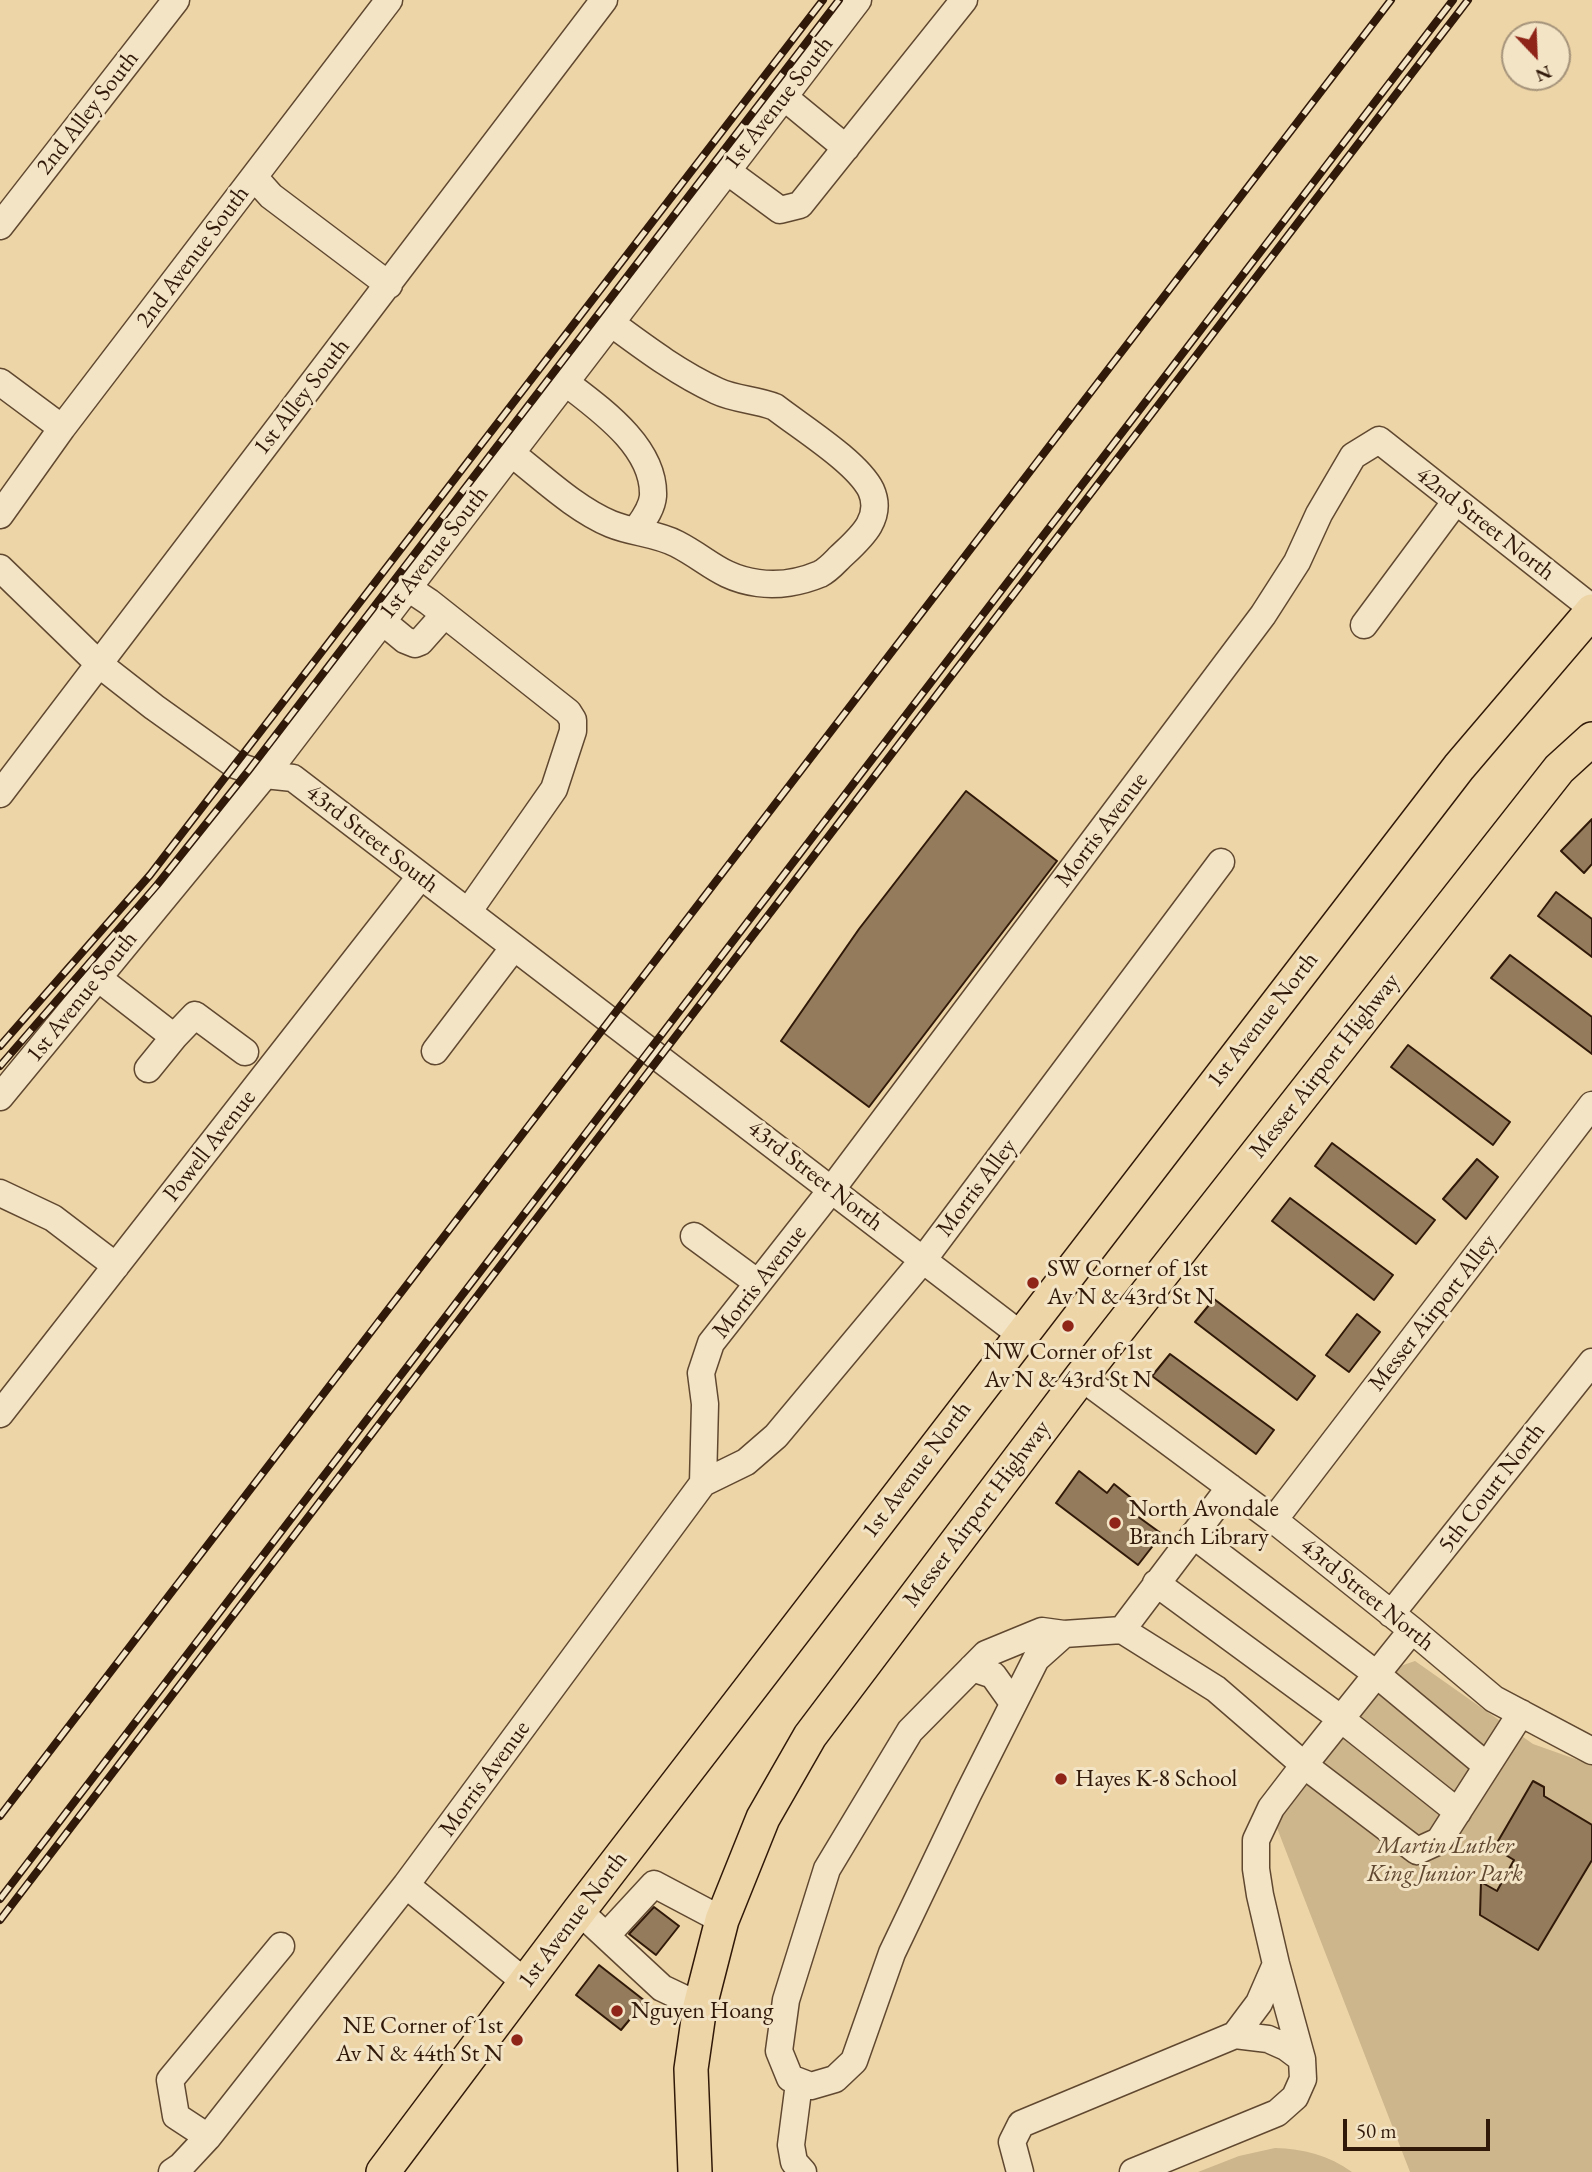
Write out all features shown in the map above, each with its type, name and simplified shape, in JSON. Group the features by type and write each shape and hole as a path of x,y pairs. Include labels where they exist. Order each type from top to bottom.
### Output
{"main road":[{"name":"1st Avenue North","path":"383,2172 525,1982 1459,766 1592,609"},
{"name":"Messer Airport Highway","path":"695,2172 691,2069 700,2006 722,1920 763,1818 810,1736 1081,1377 1559,769 1592,738"}],"street":[{"name":"2nd Alley South","path":"0,226 176,0"},
{"name":"2nd Avenue South","path":"0,515 62,428 389,0"},
{"name":"1st Alley South","path":"0,794 604,0"},
{"name":"1st Avenue South","path":"0,1097 265,775 858,0"},
{"path":"727,171 780,210 800,205 964,0"},
{"path":"784,97 846,148"},
{"path":"254,177 271,196 389,285"},
{"path":"511,453 580,506 611,524 652,533 677,544 725,575 759,583 781,584 824,572 866,531 876,504 862,474 775,407 760,400 735,398 718,392 665,363 611,323"},
{"path":"0,382 62,428"},
{"path":"565,383 603,411 635,444 651,481 653,497 649,511 636,530"},
{"name":"42nd Street North","path":"1379,440 1592,609"},
{"name":"Morris Avenue","path":"180,2170 406,1885 703,1483 705,1404 701,1373 711,1343 832,1189 1263,615 1297,562 1319,514 1353,456 1379,440"},
{"path":"1364,625 1456,501"},
{"name":"43rd Street South","path":"0,568 99,664 154,707 235,765 265,775 293,778 420,877 610,1018"},
{"path":"408,587 568,712 573,720 573,731 554,789 468,912"},
{"path":"383,621 405,640 415,644 444,615"},
{"name":"Morris Alley","path":"703,1483 746,1462 776,1436 923,1260 1221,862"},
{"name":"Powell Avenue","path":"0,1414 420,877"},
{"path":"435,1051 514,947"},
{"path":"98,978 174,1037"},
{"path":"148,1069 195,1015 244,1052"},
{"name":"43rd Street North","path":"610,1018 1021,1335"},
{"name":"Messer Airport Alley","path":"1274,1520 1592,1105"},
{"path":"0,1193 53,1218 116,1266"},
{"path":"694,1236 758,1283"},
{"name":"5th Court North","path":"1391,1614 1592,1362"},
{"name":"43rd Street North","path":"1081,1377 1274,1520 1494,1699 1592,1751"},
{"path":"1122,1630 1230,1488"},
{"path":"1193,1535 1376,1673 1487,1766"},
{"path":"1156,1583 1340,1718 1458,1812"},
{"path":"1064,1634 1036,1659 1013,1703 892,1953 854,2061 835,2079 811,2086 790,2078 779,2051 786,2000 827,1869 910,1731 986,1654 1042,1631 1064,1634 1122,1630 1216,1689 1304,1765 1417,1851 1439,1841 1521,1713"},
{"path":"1133,2172 1277,2113 1295,2097 1303,2079 1302,2059 1276,1964 1256,1869 1256,1840 1271,1808 1412,1630"},
{"path":"972,1668 993,1675 1013,1703"},
{"path":"606,1936 654,1884 722,1920"},
{"path":"406,1885 525,1982"},
{"path":"579,1912 662,1987 700,2006"},
{"path":"208,2137 176,2116 170,2080 281,1946"},
{"path":"1235,2035 1259,2003 1276,1964"},
{"path":"1020,2172 1012,2142 1021,2124 1235,2035 1268,2039 1286,2047 1302,2059"},
{"path":"799,2083 791,2145 794,2162 803,2172"}],"green space":[{"name":"Martin Luther King Junior Park","path":"1415,1661 1533,1744 1592,1765 1592,2172 1410,2172 1272,1815 1392,1669"},
{"path":"1275,2148 1315,2154 1352,2172 1198,2172 1239,2156"}],"building":[{"path":"966,791 1057,861 869,1107 781,1041 859,929"},
{"path":"1592,819 1592,864 1584,873 1561,851"},
{"path":"1556,892 1592,919 1592,957 1538,916"},
{"path":"1510,955 1592,1017 1592,1054 1491,978"},
{"path":"1408,1045 1510,1122 1493,1145 1391,1067"},
{"path":"1332,1143 1435,1220 1416,1244 1315,1166"},
{"path":"1477,1159 1498,1177 1466,1219 1443,1199"},
{"path":"1290,1198 1393,1275 1374,1300 1272,1221"},
{"path":"1214,1299 1315,1376 1297,1400 1195,1322"},
{"path":"1357,1314 1380,1332 1349,1372 1326,1355"},
{"path":"1170,1354 1274,1430 1256,1454 1152,1376"},
{"name":"North Avondale Branch Library","path":"1079,1471 1107,1493 1114,1484 1140,1505 1133,1513 1162,1534 1138,1565 1056,1503"},
{"path":"1533,1781 1544,1787 1544,1796 1592,1825 1592,1860 1538,1950 1480,1915 1481,1882 1497,1891 1514,1860 1494,1848"},
{"path":"654,1907 679,1926 656,1955 629,1934"},
{"name":"Nguyen Hoang","path":"599,1965 645,2001 621,2030 576,1995"}],"railway":[{"path":"0,1046 150,875 823,0"},
{"path":"0,1066 157,885 249,770 839,0"},
{"path":"0,1816 1391,0"},
{"path":"0,1899 1453,0"},
{"path":"0,1920 1468,0"}],"place":[{"name":"SW Corner of 1st Av N & 43rd St N","path":"1033,1283"},
{"name":"NW Corner of 1st Av N & 43rd St N","path":"1068,1326"},
{"name":"North Avondale Branch Library","path":"1115,1523"},
{"name":"Hayes K-8 School","path":"1061,1779"},
{"name":"Nguyen Hoang","path":"617,2011"},
{"name":"NE Corner of 1st Av N & 44th St N","path":"517,2040"}]}
